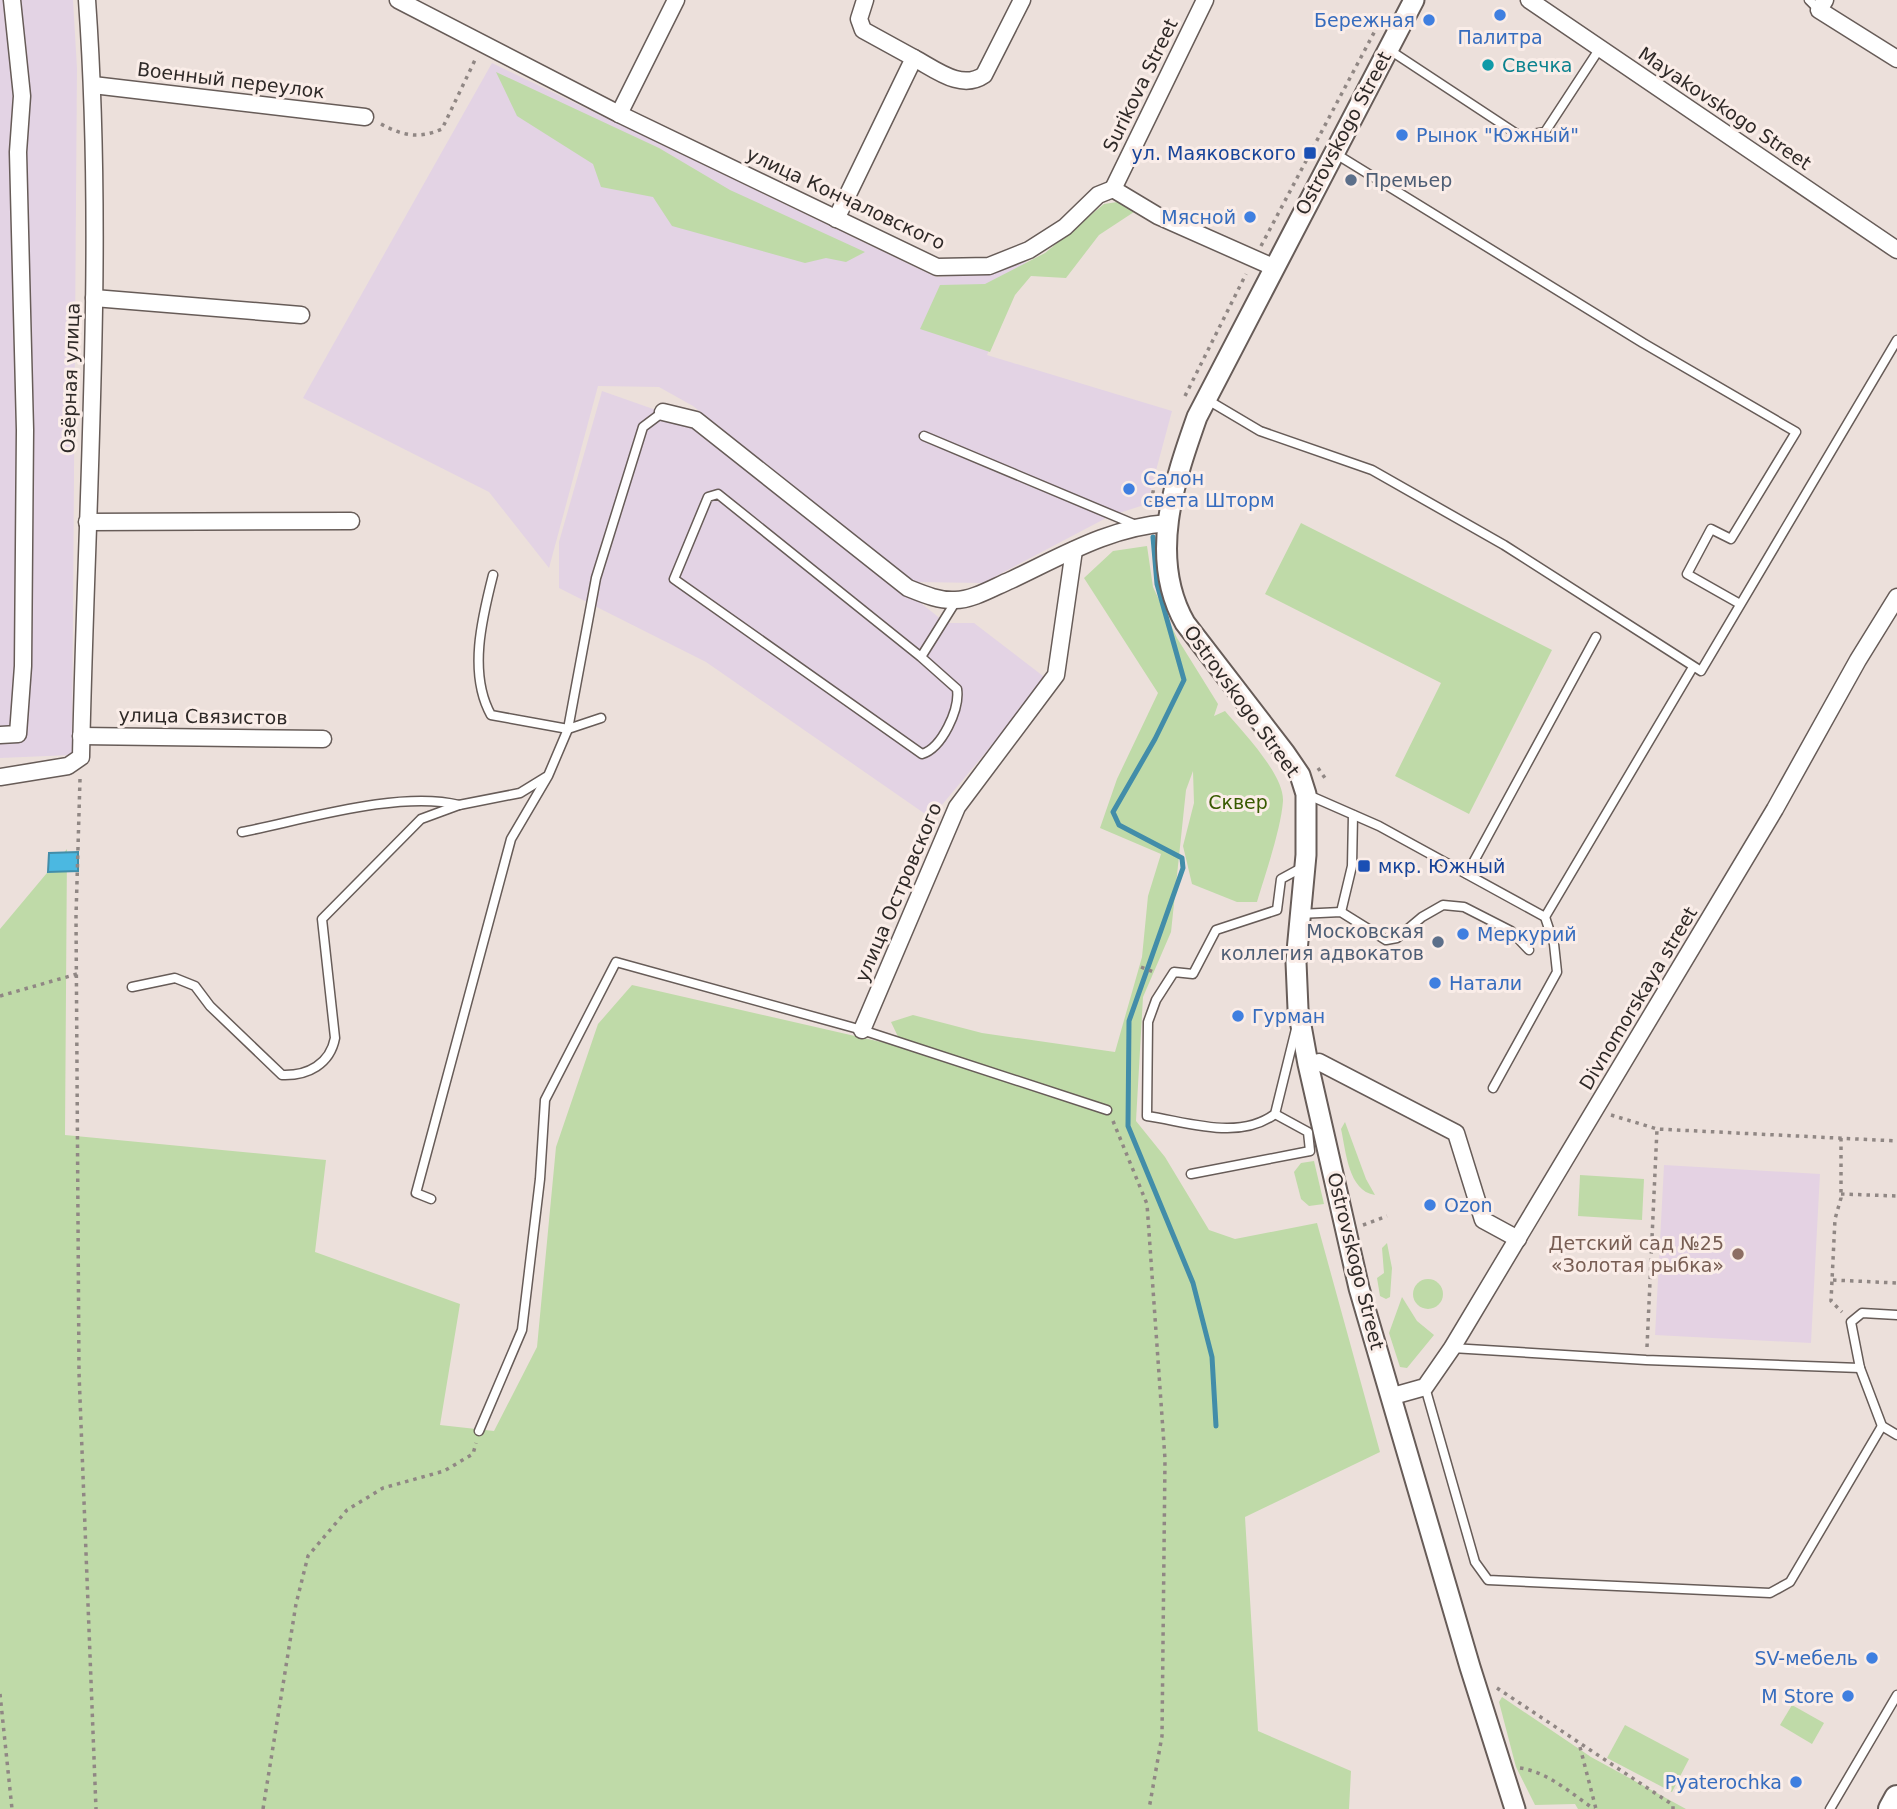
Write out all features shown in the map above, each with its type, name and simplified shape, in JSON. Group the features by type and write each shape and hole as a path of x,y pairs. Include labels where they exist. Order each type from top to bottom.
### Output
{"main road":[{"path":"1891,1809 1897,1798"}],"street":[{"path":"0,735 18,734 23,674 25,430 18,152 22,96 12,0"},
{"name":"Озёрная улица","path":"81,757 94,298 93,85 87,0"},
{"name":"улица Кончаловского","path":"398,0 619,114 937,267 989,266 1028,250 1065,227 1098,195 1113,189"},
{"path":"619,114 676,0"},
{"path":"864,0 859,19 863,30 963,83 975,82 984,75 1022,0"},
{"name":"Surikova Street","path":"1113,189 1205,0"},
{"name":"Ostrovskogo Street","path":"1414,0 1206,399 1184,455 1168,523 1166,554 1174,604 1185,623 1285,753 1300,775 1306,794 1305,866 1296,962 1299,1014 1317,1140 1469,1667 1515,1809"},
{"name":"Mayakovskogo Street","path":"1529,0 1897,250"},
{"path":"1818,3 1897,59"},
{"path":"836,219 914,58"},
{"name":"Военный переулок","path":"93,85 365,117"},
{"path":"1113,189 1158,216 1273,267"},
{"path":"94,298 300,315"},
{"path":"663,412 696,420 908,588 931,597 956,601 985,591 1105,535 1136,525 1168,523"},
{"path":"87,522 351,520"},
{"name":"улица Островского","path":"862,1030 957,807 1056,675 1074,550"},
{"name":"Divnomorskaya street","path":"1424,1387 1452,1348 1595,1111 1897,597"},
{"name":"улица Связистов","path":"81,736 323,739"},
{"path":"0,777 68,766 81,757"},
{"path":"1308,1064 1319,1062 1456,1133 1483,1220 1518,1239"},
{"path":"1393,1396 1424,1387"}],"lane":[{"path":"1388,49 1520,136 1545,132 1600,48"},
{"path":"1333,152 1643,343 1796,432 1731,539 1711,529 1687,574 1740,604"},
{"path":"1206,399 1260,431 1372,470 1504,544 1701,671 1897,340"},
{"path":"431,1199 416,1194 511,839 548,776 568,729 596,578 643,427 663,412"},
{"path":"924,436 1136,525"},
{"path":"718,494 921,657 957,689 959,704 952,720 929,752 922,754 674,579 708,497 718,494"},
{"path":"493,575 480,627 481,698 491,715 568,729 601,718"},
{"path":"921,657 956,601"},
{"path":"1467,874 1596,637"},
{"path":"1545,917 1693,667"},
{"path":"132,987 175,978 195,986 210,1006 282,1075 314,1070 332,1053 335,1038 322,919 421,819 459,805 520,793 548,776"},
{"path":"1306,794 1353,815 1545,917 1554,944 1557,972 1493,1088"},
{"path":"242,832 406,800 435,799 459,805"},
{"path":"1341,912 1352,866 1353,815"},
{"path":"1299,1014 1275,1114 1260,1126 1237,1129 1146,1116 1148,1022 1156,999 1174,972 1193,974 1216,930 1277,910 1281,879 1305,866"},
{"path":"1299,914 1341,912 1386,940 1397,938 1422,917 1443,905 1464,907 1511,931 1529,950"},
{"path":"479,1431 522,1330 540,1179 545,1100 616,962 862,1030 1107,1110"},
{"path":"1191,1174 1310,1152 1317,1140 1275,1114"},
{"path":"1897,1315 1862,1313 1851,1322 1860,1367 1882,1426 1897,1435"},
{"path":"1452,1348 1646,1360 1860,1367"},
{"path":"1424,1387 1475,1562 1488,1580 1770,1593 1790,1582 1882,1426"},
{"path":"1830,1809 1897,1695"}],"path":[{"path":"365,117 396,132 423,138 442,129 475,60 497,51"},
{"path":"81,757 78,974 79,1373 96,1809"},
{"path":"1312,761 1327,781"},
{"path":"1141,967 1156,973"},
{"path":"0,996 78,974"},
{"path":"1107,1110 1147,1204 1164,1459 1162,1736 1149,1809"},
{"path":"1595,1111 1657,1129 1897,1140"},
{"path":"1646,1360 1657,1129"},
{"path":"1841,1138 1841,1194 1835,1219 1831,1301 1851,1322"},
{"path":"1841,1194 1897,1196"},
{"path":"1367,1223 1387,1216"},
{"path":"1832,1280 1897,1283"},
{"path":"262,1809 296,1604 309,1556 347,1510 383,1488 444,1471 473,1454 479,1431"},
{"path":"1492,1686 1507,1692 1580,1746 1673,1805 1673,1809"},
{"path":"0,1694 12,1809"},
{"path":"1580,1746 1595,1809"},
{"path":"1516,1768 1532,1770 1595,1809"}],"shaded area":[{"path":"0,0 73,0 77,68 72,755 0,758"},
{"path":"492,63 936,277 991,274 1027,259 987,355 1172,411 1147,504 1110,516 983,583 913,582 693,406 659,387 598,386 549,568 489,492 303,398"},
{"path":"602,391 693,423 946,623 974,623 1047,679 931,818 706,662 559,588 559,542"},
{"name":"Детский сад №25 «Золотая рыбка»","path":"1664,1165 1820,1174 1811,1343 1655,1335"}],"green space":[{"path":"496,72 659,148 730,190 865,252 846,262 826,258 805,263 672,226 653,197 601,187 593,164 517,116"},
{"path":"1124,201 1137,210 1099,235 1066,278 1031,276 1015,295 990,352 920,329 940,285 985,284 1045,253 1104,204"},
{"path":"1301,523 1552,650 1469,814 1395,776 1441,683 1265,594"},
{"name":"Сквер","path":"1147,546 1153,587 1177,638 1218,704 1214,716 1225,711 1251,741 1277,778 1283,801 1276,838 1257,902 1237,902 1192,884 1183,846 1194,803 1193,771 1186,790 1171,932 1143,997 1136,1121 1165,1157 1209,1230 1235,1239 1317,1223 1380,1452 1245,1517 1258,1731 1351,1771 1349,1809 0,1809 0,929 67,849 65,1135 326,1160 315,1252 460,1304 440,1425 494,1431 537,1347 556,1147 598,1024 632,985 903,1047 891,1022 913,1015 982,1033 1115,1052 1142,957 1148,896 1161,854 1100,828 1117,779 1158,693 1084,578 1113,551"},
{"path":"1345,1122 1366,1179 1375,1195 1359,1186 1350,1169 1341,1129"},
{"path":"1314,1161 1324,1204 1309,1206 1301,1199 1294,1172 1301,1163"},
{"path":"1580,1175 1644,1179 1642,1220 1578,1216"},
{"path":"1387,1243 1392,1268 1390,1297 1386,1299 1380,1296 1377,1278 1384,1273 1382,1248"},
{"path":"1428,1279 1439,1283 1443,1294 1439,1305 1428,1309 1417,1305 1413,1294 1417,1283"},
{"path":"1402,1297 1417,1321 1434,1335 1407,1368 1400,1367 1389,1333"},
{"path":"1502,1697 1591,1757 1686,1809 1578,1809 1575,1804 1535,1805 1516,1767 1499,1702"},
{"path":"1792,1705 1824,1723 1812,1744 1780,1725"},
{"path":"1625,1725 1689,1759 1672,1792 1607,1758"}],"water":[{"path":"78,852 78,871 48,872 49,853"}],"waterway":[{"path":"1153,537 1157,584 1184,680 1155,739 1113,812 1119,825 1182,858 1183,868 1129,1021 1128,1126 1193,1283 1212,1357 1216,1426"}],"place":[{"name":"Палитра","path":"1500,15"},
{"name":"Бережная","path":"1429,20"},
{"name":"Свечка","path":"1488,65"},
{"name":"Рынок \"Южный\"","path":"1402,135"},
{"name":"ул. Маяковского","path":"1310,153"},
{"name":"Премьер","path":"1351,180"},
{"name":"Мясной","path":"1250,217"},
{"name":"Салон света Шторм","path":"1129,489"},
{"name":"мкр. Южный","path":"1364,866"},
{"name":"Меркурий","path":"1463,934"},
{"name":"Московская коллегия адвокатов","path":"1438,942"},
{"name":"Натали","path":"1435,983"},
{"name":"Гурман","path":"1238,1016"},
{"name":"Ozon","path":"1430,1205"},
{"name":"Детский сад №25 «Золотая рыбка»","path":"1738,1254"},
{"name":"SV-мебель","path":"1872,1658"},
{"name":"M Store","path":"1848,1696"},
{"name":"Pyaterochka","path":"1796,1782"}]}
